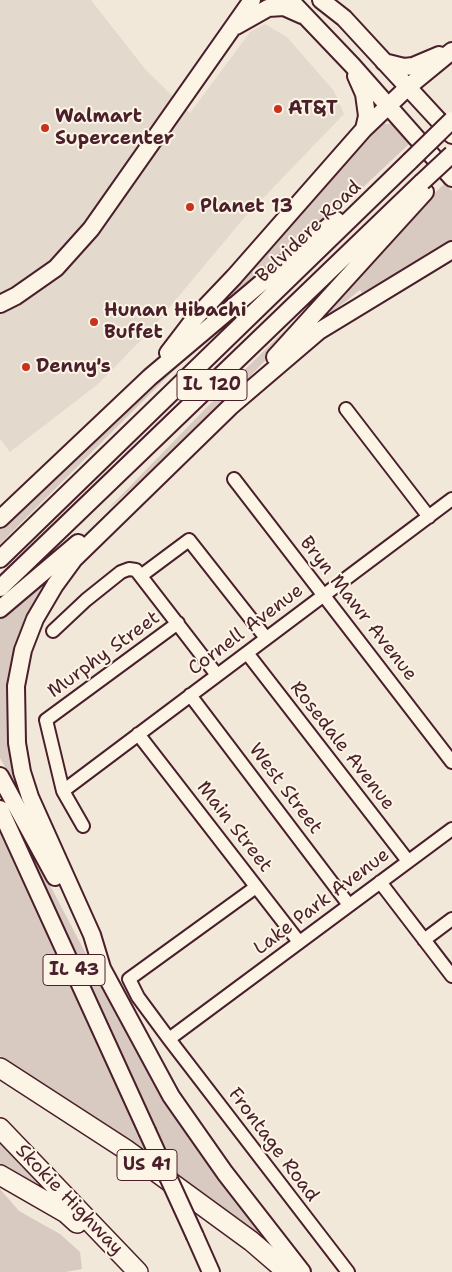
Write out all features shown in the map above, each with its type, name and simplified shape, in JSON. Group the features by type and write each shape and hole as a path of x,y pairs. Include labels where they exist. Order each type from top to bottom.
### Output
{"highway":[{"name":"US 41","path":"0,1068 125,1149 288,1272"},
{"name":"Skokie Highway","path":"0,1128 138,1272"},
{"path":"0,1175 66,1213 126,1272"}],"main road":[{"path":"0,304 16,296 56,268 85,236 252,0"},
{"path":"290,0 352,65 452,178"},
{"path":"320,0 344,18 452,135"},
{"path":"228,32 268,8 284,7 307,18"},
{"path":"384,62 404,67 412,66 452,50"},
{"path":"150,377 194,319 234,277 364,129 408,87 452,50"},
{"path":"352,65 364,94 366,116 364,129"},
{"path":"0,518 150,377 409,160 452,120"},
{"name":"IL 120","path":"0,588 426,184 452,154"},
{"name":"Belvidere Road","path":"0,559 409,160"},
{"path":"230,407 426,184 452,163"},
{"path":"102,968 92,935 30,797 22,772 17,743 16,686 23,650 35,619 54,585 74,560 230,407 319,331 452,250"},
{"path":"0,609 155,480"},
{"name":"IL 43","path":"0,776 30,828 171,1096 225,1173 302,1272"},
{"name":"IL 43","path":"0,809 211,1272"}],"street":[{"path":"330,0 344,18"},
{"path":"346,409 429,517"},
{"name":"Bryn Mawr Avenue","path":"234,479 452,762"},
{"name":"Cornell Avenue","path":"63,791 452,500"},
{"path":"142,575 188,541 266,638"},
{"path":"53,631 86,600 121,572 129,569 136,570 142,575 217,675"},
{"name":"Murphy Street","path":"83,826 63,791 46,720 178,623"},
{"name":"Rosedale Avenue","path":"247,653 408,861"},
{"name":"West Street","path":"190,695 349,905"},
{"name":"Main Street","path":"138,734 299,942"},
{"name":"Lake Park Avenue","path":"169,1039 452,828"},
{"path":"380,882 452,976"},
{"name":"Frontage Road","path":"256,887 129,979 138,997 169,1039 348,1272"},
{"path":"424,940 452,919"}],"shaded area":[{"path":"0,0 91,0 145,69 190,113 250,32 265,24 287,37 334,91 344,114 244,218 148,333 98,384 10,452 0,439"},
{"path":"380,118 385,124 391,124 409,144 357,193 190,336"},
{"path":"445,183 452,191 452,241 362,293 360,290 327,316 325,314 410,217"},
{"path":"355,261 318,306 230,397 175,450 105,512 208,406"},
{"path":"185,357 0,544 0,528 49,480 84,451 88,444 117,417"},
{"path":"66,559 19,658 22,797 0,758 0,619"},
{"path":"0,828 156,1136 36,866 39,865 41,868 131,1040 270,1243 0,1056"},
{"path":"0,1135 71,1208 0,1168"},
{"path":"0,1189 19,1211 60,1234 80,1252 82,1269 66,1272 0,1272"}],"place":[{"name":"AT&T","path":"278,109"},
{"name":"Walmart Supercenter","path":"45,128"},
{"name":"Planet 13","path":"190,207"},
{"name":"Hunan Hibachi Buffet","path":"94,322"},
{"name":"Denny's","path":"26,367"}]}
